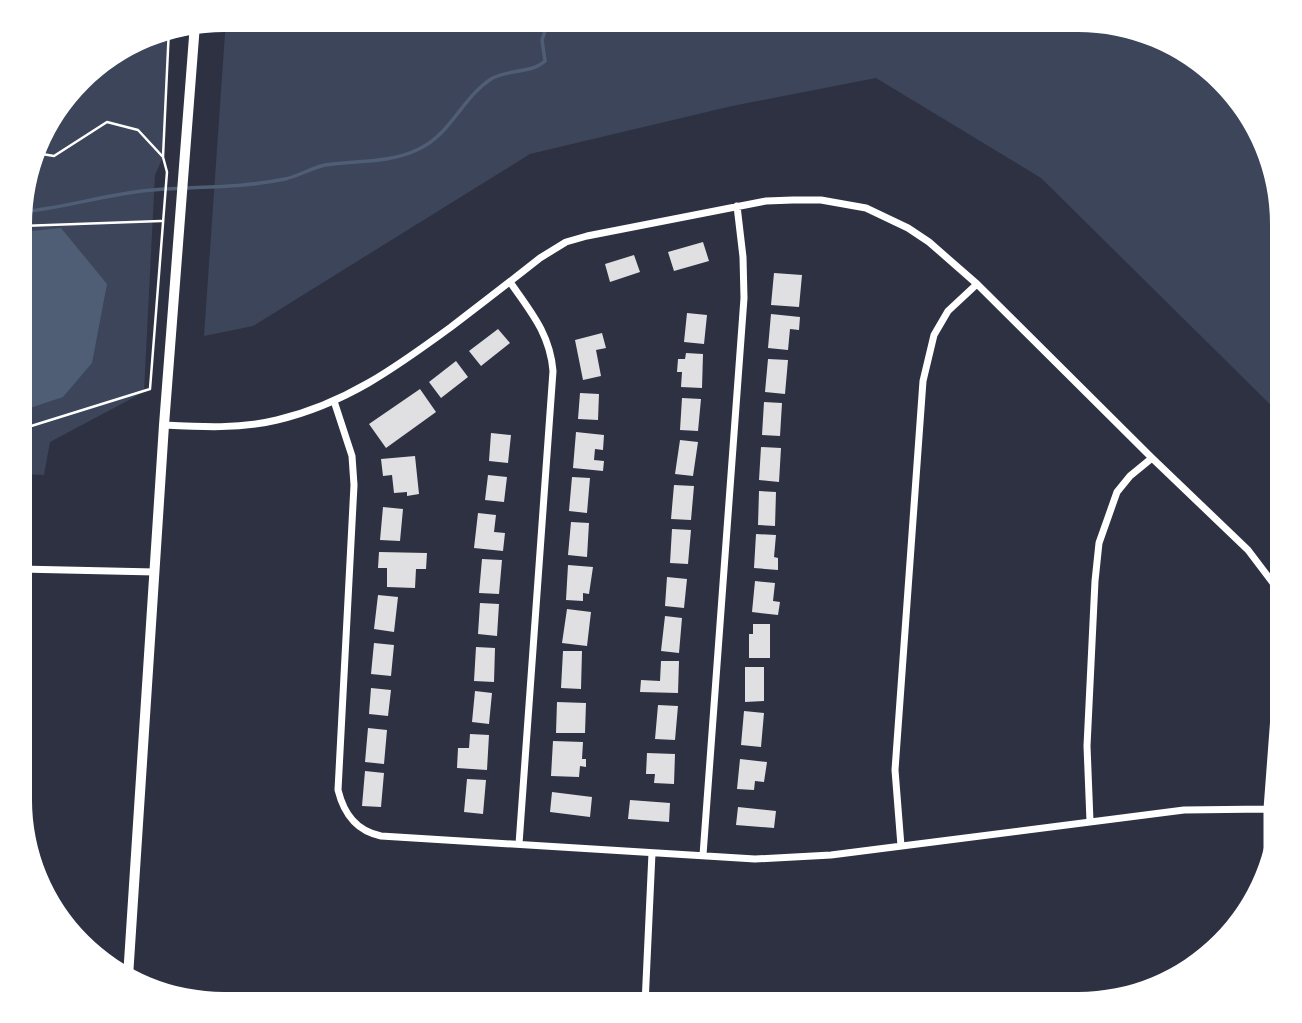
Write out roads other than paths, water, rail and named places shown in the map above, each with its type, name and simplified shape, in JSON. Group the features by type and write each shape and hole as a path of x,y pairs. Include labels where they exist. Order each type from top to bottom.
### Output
{"main road":[{"path":"129,966 164,425 194,34"}],"street":[{"path":"164,425 212,428 250,424 277,420 334,401 391,371 540,258 566,243 587,236 766,201 821,200 866,208 885,215 929,242 977,284 1248,550 1270,579"},
{"path":"703,855 744,299 743,257 737,206"},
{"path":"510,282 546,335 552,352 553,371 519,844"},
{"path":"901,846 895,770 923,381 934,335 948,311 977,284"},
{"path":"334,401 352,456 354,485 337,777 341,803 356,825 367,834 755,859 831,855 1184,810 1267,809"},
{"path":"1090,821 1087,746 1099,543 1117,492 1130,476 1152,458"},
{"path":"32,569 155,572"},
{"path":"1267,837 1270,769"},
{"path":"646,992 652,853"}],"waterway":[{"path":"33,210 142,191 267,182 290,178 325,165 407,154 440,134 472,96 491,79 533,68 545,61 542,40 545,32"}]}
